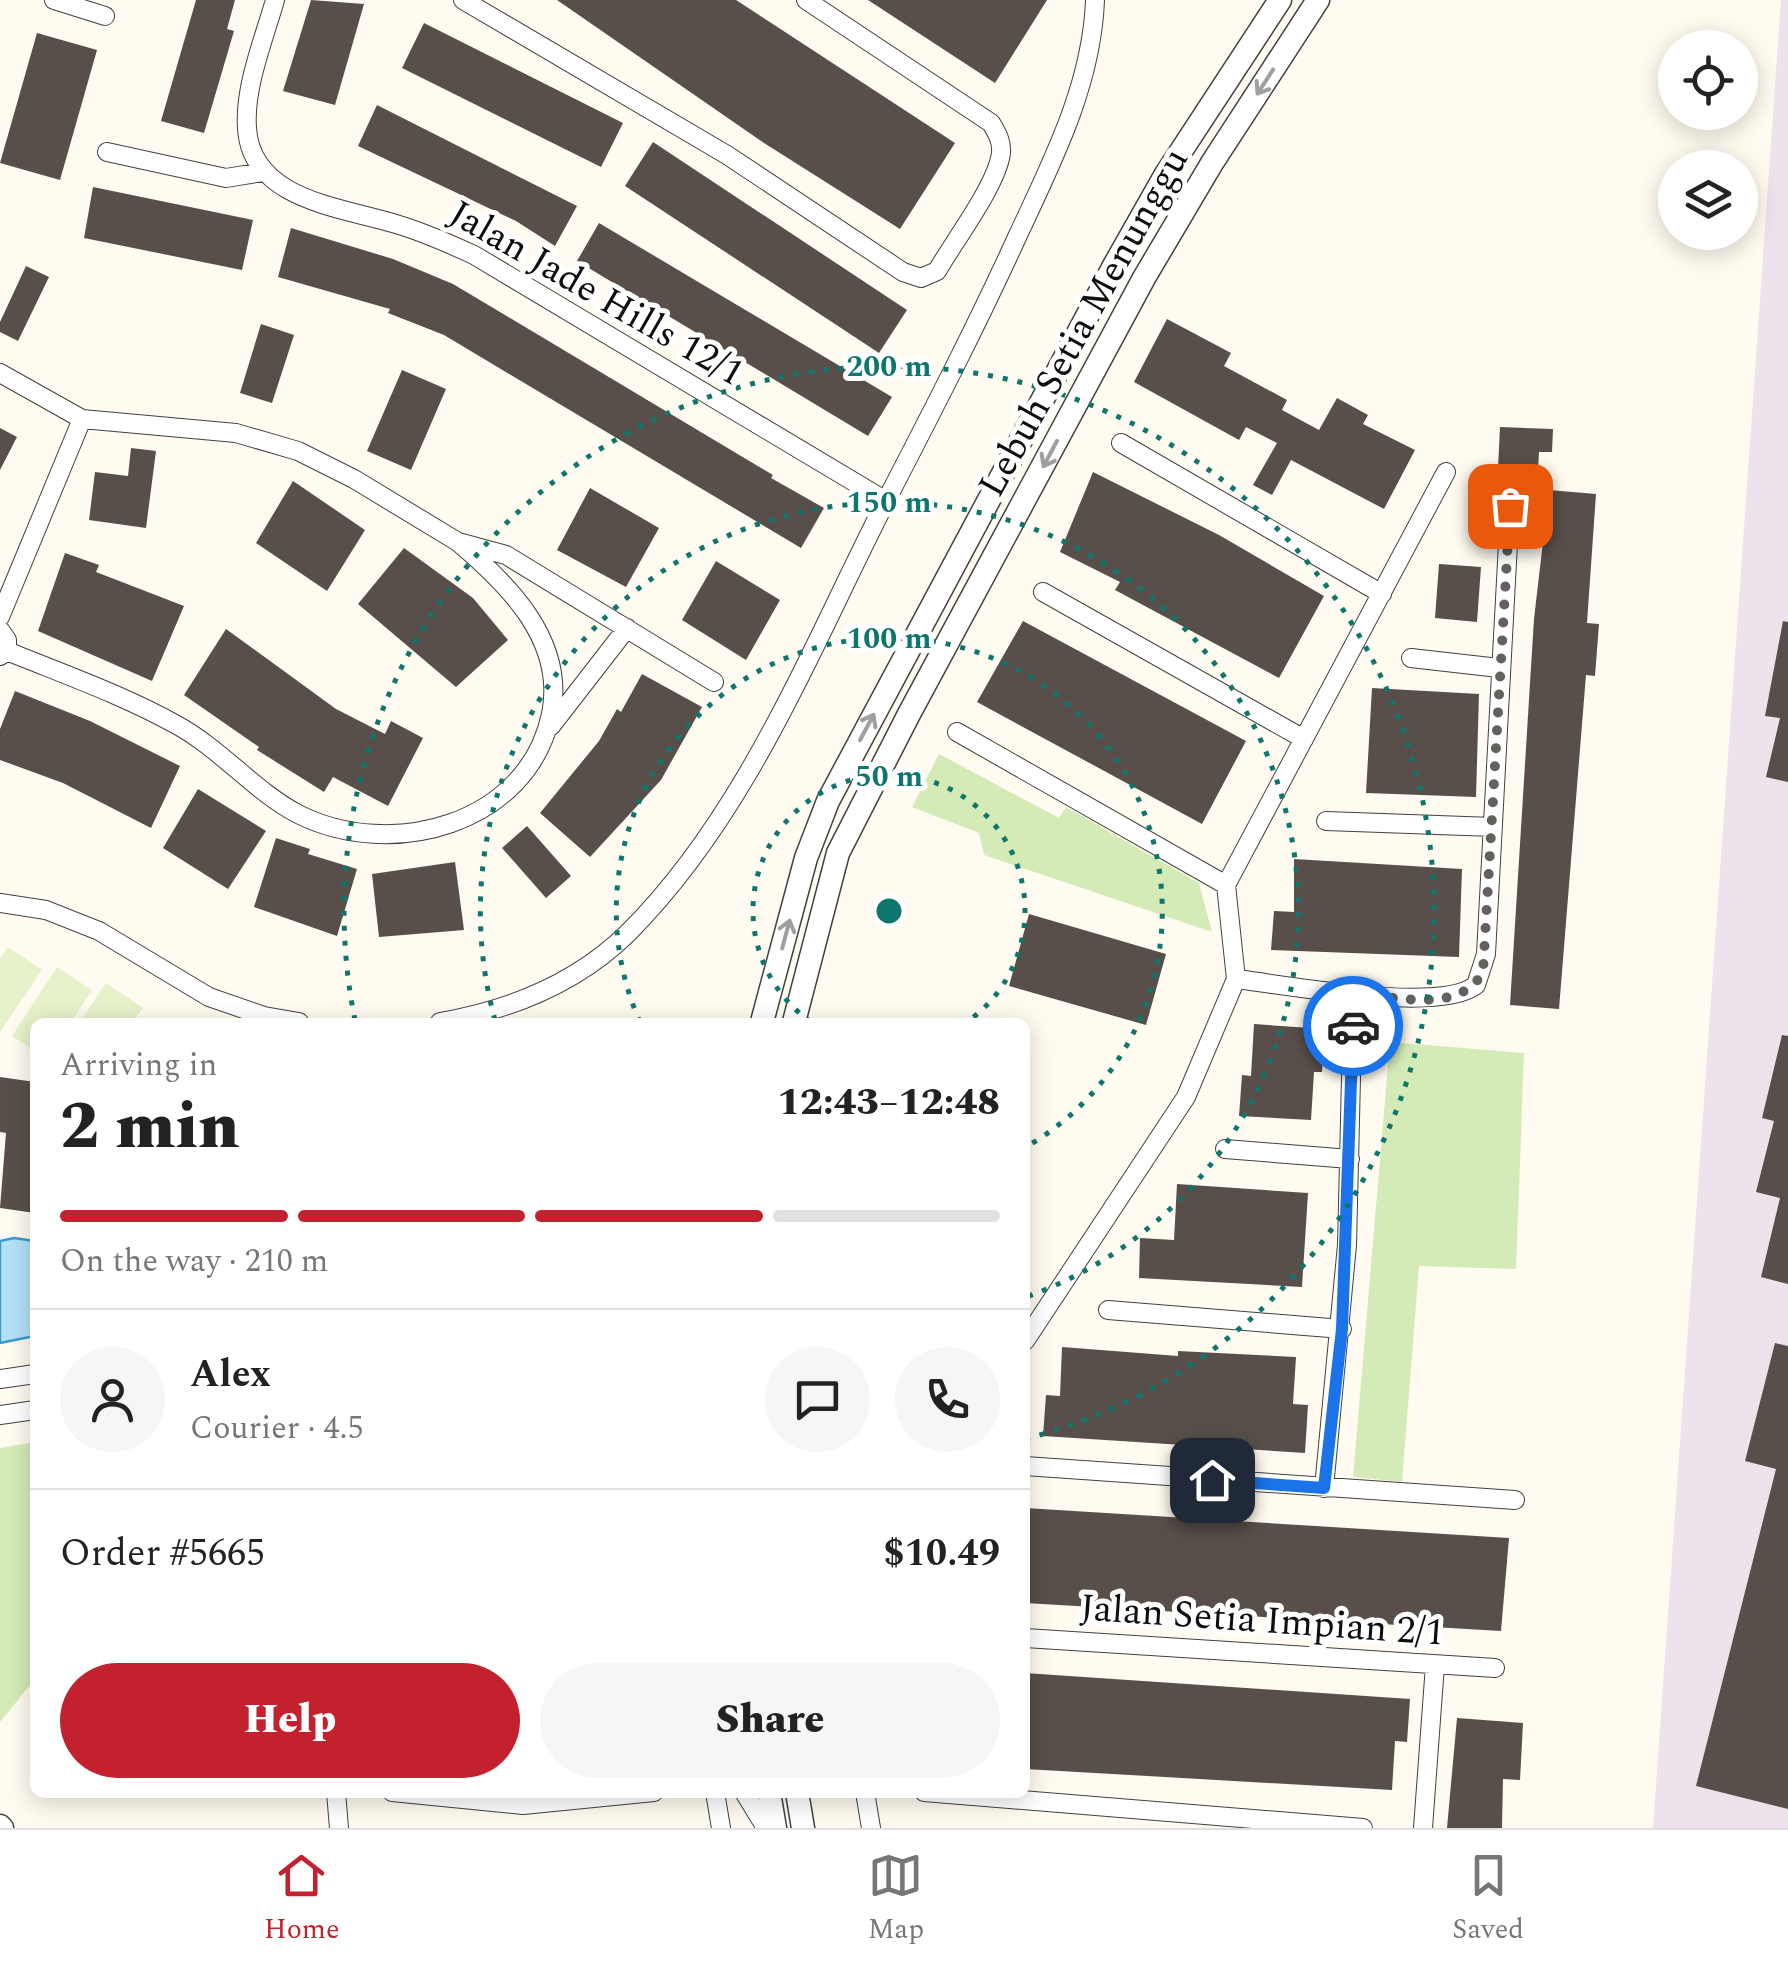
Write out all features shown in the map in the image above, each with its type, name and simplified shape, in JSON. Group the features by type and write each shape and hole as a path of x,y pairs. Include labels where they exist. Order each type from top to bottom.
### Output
{"street":[{"path":"54,0 104,16"},
{"path":"107,152 226,178 263,172 251,152 246,126 274,0"},
{"path":"463,0 727,155 903,272 921,278 937,271 993,173 1001,154 1000,138 992,124 806,0"},
{"path":"463,1018 486,1014 584,969 661,898 766,742 967,346 1058,150 1093,44 1094,0"},
{"name":"Lebuh Setia Menunggu","path":"763,1018 806,858 828,801 1115,264 1166,174 1280,0"},
{"name":"Lebuh Setia Menunggu","path":"795,1018 838,853 1142,283 1212,164 1318,0"},
{"name":"Jalan Jade Hills 12/1","path":"263,172 285,189 311,200 430,234 474,256 886,501"},
{"path":"1115,264 1142,283"},
{"path":"0,373 82,419 236,433 298,450 354,478 458,542 521,602 540,633 552,690 548,730"},
{"path":"0,618 82,419"},
{"path":"1121,443 1382,594"},
{"path":"1030,1334 1186,1097 1236,979 1226,886 1446,472"},
{"path":"1236,979 1353,994 1450,999 1476,985 1486,954 1510,506"},
{"path":"458,542 506,555 714,682"},
{"path":"1043,592 1304,739"},
{"path":"0,630 8,640 4,654 158,714 204,742 296,813 356,833 422,832 479,812 521,774 548,730 626,628"},
{"path":"1411,658 1499,668"},
{"path":"957,732 1226,886"},
{"path":"1326,821 1492,827"},
{"path":"0,903 46,910 98,931 209,997 276,1018"},
{"path":"1324,1488 1342,1329 1353,994"},
{"path":"1225,1148 1350,1159"},
{"path":"1108,1310 1342,1329"},
{"path":"0,1379 30,1375"},
{"path":"0,1415 30,1411"},
{"path":"1030,1466 1516,1500"},
{"name":"Jalan Setia Impian 2/1","path":"1030,1638 1495,1668"},
{"path":"1423,1828 1435,1665"},
{"path":"336,1798 339,1828"},
{"path":"715,1798 720,1828"},
{"path":"748,1798 766,1828"},
{"path":"770,1798 775,1828"},
{"path":"798,1798 802,1828"},
{"path":"866,1798 871,1828"},
{"path":"997,1798 1364,1828"}],"shaded area":[{"path":"1781,0 1788,0 1788,1828 1653,1828"}],"green space":[{"path":"939,754 1059,818 1066,807 1199,883 1212,932 984,855 979,833 912,807"},
{"path":"8,947 42,970 0,1032 0,959"},
{"path":"57,967 92,990 74,1018 30,1018 30,1048 12,1036"},
{"path":"106,983 143,1008 136,1018 83,1018"},
{"path":"1390,1042 1524,1053 1516,1269 1419,1266 1402,1482 1353,1477"},
{"path":"30,1443 30,1685 0,1722 0,1448"}],"water":[{"path":"30,1240 30,1337 0,1343 0,1241"}],"building":[{"path":"196,0 235,0 227,29 234,31 204,133 161,121"},
{"path":"311,0 364,4 335,105 283,91"},
{"path":"557,0 736,0 955,143 900,229 764,143"},
{"path":"868,0 1047,0 995,83"},
{"path":"424,23 623,123 601,167 402,68"},
{"path":"37,33 97,50 60,180 0,163"},
{"path":"377,105 577,206 555,246 516,221 358,146"},
{"path":"653,142 907,310 879,353 625,186"},
{"path":"93,187 253,220 242,270 84,238"},
{"path":"599,223 892,397 868,436 577,261"},
{"path":"291,228 393,259 453,284 773,475 771,478 824,508 801,548 444,335 388,313 390,309 278,277"},
{"path":"26,266 49,277 18,341 0,332 0,322"},
{"path":"1167,319 1231,353 1224,366 1287,400 1282,410 1319,430 1337,398 1368,415 1363,424 1415,450 1384,509 1291,460 1272,495 1253,485 1277,443 1246,427 1239,440 1134,382"},
{"path":"261,324 294,335 272,403 240,393"},
{"path":"402,370 446,389 411,470 367,451"},
{"path":"1500,427 1553,429 1552,452 1539,452 1538,470 1498,468"},
{"path":"0,428 17,437 0,470"},
{"path":"131,448 156,451 146,528 89,520 95,472 128,476"},
{"path":"1093,472 1219,535 1324,596 1279,678 1115,590 1120,582 1060,552"},
{"path":"293,481 365,530 327,591 256,543"},
{"path":"590,488 659,528 626,587 557,550"},
{"path":"1549,490 1596,494 1587,623 1599,624 1595,676 1586,675 1559,1009 1510,1005 1534,619"},
{"path":"404,548 473,598 508,640 456,687 358,604"},
{"path":"65,553 99,565 96,572 184,606 152,681 38,631"},
{"path":"716,561 780,600 746,660 682,620"},
{"path":"1439,564 1481,567 1477,622 1435,618"},
{"path":"1023,621 1246,741 1202,824 977,702"},
{"path":"1783,621 1788,622 1788,782 1766,777 1780,718 1765,716"},
{"path":"226,629 336,709 385,734 391,721 423,738 388,806 333,777 324,792 257,750 259,747 184,695"},
{"path":"642,674 702,707 661,780 590,857 540,813 599,741 617,709 621,712"},
{"path":"1372,688 1479,694 1476,797 1366,793"},
{"path":"15,691 90,721 180,766 151,828 63,783 0,760 0,729"},
{"path":"198,789 266,831 228,889 163,848"},
{"path":"527,826 571,876 546,898 502,848"},
{"path":"276,838 310,849 308,854 357,869 337,936 254,907"},
{"path":"1294,859 1462,869 1459,957 1271,950 1274,911 1294,912"},
{"path":"455,862 464,930 379,937 372,874"},
{"path":"1029,914 1166,954 1146,1025 1009,986"},
{"path":"1254,1024 1325,1029 1322,1072 1314,1072 1311,1120 1239,1116 1242,1075 1251,1076"},
{"path":"1782,1035 1788,1036 1788,1284 1761,1277 1780,1198 1756,1192 1774,1121 1762,1118"},
{"path":"0,1077 30,1081 30,1212 0,1208 6,1133 0,1132"},
{"path":"1177,1184 1308,1193 1302,1287 1139,1278 1140,1238 1174,1240"},
{"path":"1775,1343 1788,1346 1788,1809 1696,1786 1776,1469 1745,1461"},
{"path":"1062,1347 1178,1356 1178,1351 1296,1357 1293,1404 1308,1405 1305,1453 1043,1436 1046,1395 1060,1396"},
{"path":"1030,1508 1509,1538 1501,1631 1030,1603"},
{"path":"1030,1673 1410,1699 1407,1742 1395,1741 1392,1790 1030,1769"},
{"path":"1457,1718 1523,1723 1520,1780 1503,1779 1502,1828 1447,1828"}],"way so far":[{"path":"1353,1026 1353,994 1450,999 1476,985 1483,972 1510,506"}],"route":[{"path":"1212,1480 1324,1488 1342,1329 1353,1026"}]}
